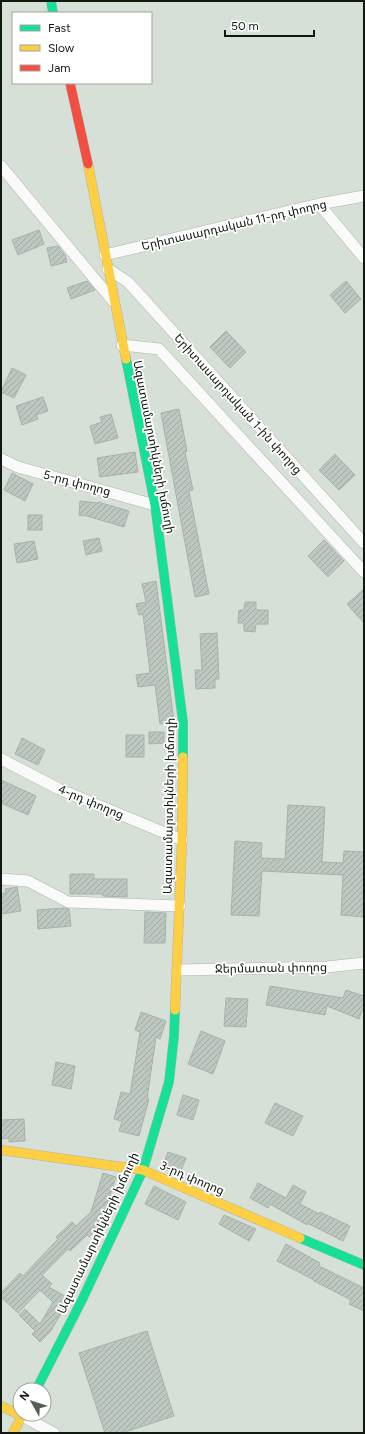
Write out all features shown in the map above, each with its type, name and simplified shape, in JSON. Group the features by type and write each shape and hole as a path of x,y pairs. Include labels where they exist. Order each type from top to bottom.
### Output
{"main road":[{"path":"50,1 53,12"},
{"name":"Ազատամարտիկների խճուղի","path":"40,1382 83,1298 142,1170 169,1082 174,1036 178,970 182,840 183,722 155,505 122,345 87,157 70,84"},
{"name":"3-րդ փողոց","path":"1,1150 142,1170 364,1265"},
{"path":"1,1406 12,1410"},
{"path":"13,1433 19,1422"}],"street":[{"path":"1,166 115,303"},
{"name":"Երիտասարդական 11-րդ փողոց","path":"105,255 319,204 364,196"},
{"path":"319,204 364,258"},
{"name":"Երիտասարդական 1-ին փողոց","path":"108,269 128,282 364,543"},
{"path":"122,345 159,348 364,572"},
{"name":"5-րդ փողոց","path":"1,459 18,468 155,505"},
{"name":"4-րդ փողոց","path":"1,759 59,789 182,840"},
{"path":"1,879 28,881 68,902 180,906"},
{"name":"Ջերմատան փողոց","path":"178,970 327,967 364,963"},
{"path":"35,1422 54,1433"}],"building":[{"path":"39,230 44,244 18,255 12,240"},
{"path":"58,246 65,255 67,262 51,266 47,248"},
{"path":"87,281 95,290 71,299 67,288"},
{"path":"346,281 361,299 345,313 330,295"},
{"path":"226,331 246,352 230,368 210,347"},
{"path":"12,368 26,375 14,398 1,392"},
{"path":"43,397 48,411 36,415 38,419 22,425 16,406"},
{"path":"179,409 187,451 185,452 193,490 189,491 209,594 195,597 161,413"},
{"path":"111,414 118,438 95,444 90,426 102,422 100,417"},
{"path":"135,452 138,472 100,477 97,458"},
{"path":"335,454 355,475 339,490 319,470"},
{"path":"12,473 33,484 25,501 4,490"},
{"path":"80,501 98,502 129,511 124,527 79,515"},
{"path":"28,515 42,515 42,530 28,530"},
{"path":"99,538 102,551 86,555 83,541"},
{"path":"324,540 344,561 328,577 308,556"},
{"path":"34,541 38,559 17,563 14,544"},
{"path":"156,581 174,722 160,724 155,685 138,687 136,675 150,673 143,614 139,615 136,604 146,602 142,584"},
{"path":"364,589 364,623 347,604"},
{"path":"245,602 256,602 256,610 268,610 268,624 256,624 255,632 244,631 244,623 238,623 239,610 244,610"},
{"path":"217,633 219,679 215,679 215,688 196,689 195,670 202,670 200,634"},
{"path":"149,732 164,732 164,743 149,744"},
{"path":"126,735 144,735 144,757 126,757"},
{"path":"22,738 45,750 38,765 15,754"},
{"path":"1,780 36,796 28,815 1,803"},
{"path":"288,805 325,807 322,862 343,863 344,851 364,852 363,917 341,915 343,875 262,871 259,916 231,915 235,841 262,843 261,858 285,859"},
{"path":"70,874 94,874 94,879 127,879 127,897 103,896 103,894 70,894"},
{"path":"17,887 21,911 1,914 1,894 6,893 5,889"},
{"path":"69,909 71,926 38,929 37,910"},
{"path":"145,912 166,913 165,943 144,943"},
{"path":"270,986 343,998 346,990 364,996 364,1006 359,1019 327,1006 325,1015 266,1005"},
{"path":"226,998 248,999 246,1027 224,1026"},
{"path":"141,1012 166,1021 160,1039 156,1037 147,1099 149,1099 139,1136 119,1131 122,1121 114,1119 121,1092 130,1094 140,1032 135,1030"},
{"path":"201,1031 225,1041 213,1074 188,1064"},
{"path":"56,1062 75,1066 71,1089 52,1085"},
{"path":"183,1095 199,1100 193,1120 177,1115"},
{"path":"275,1103 303,1116 293,1136 265,1123"},
{"path":"24,1119 25,1141 9,1142 9,1138 1,1139 1,1120"},
{"path":"168,1152 186,1158 179,1176 162,1168"},
{"path":"103,1173 116,1177 103,1218 105,1220 89,1237 87,1235 70,1251 68,1249 42,1275 52,1284 49,1287 70,1299 50,1332 40,1342 32,1334 35,1331 19,1315 25,1309 40,1324 53,1302 40,1290 18,1313 1,1297 1,1293 20,1273 23,1276 58,1239 56,1237 72,1222 76,1226 91,1212"},
{"path":"258,1183 286,1198 293,1185 306,1192 300,1204 319,1214 320,1212 350,1226 343,1241 307,1223 307,1225 270,1204 268,1208 250,1198"},
{"path":"154,1186 186,1202 178,1220 145,1204"},
{"path":"224,1215 256,1229 249,1241 219,1224"},
{"path":"286,1244 320,1263 319,1266 364,1288 364,1311 349,1304 351,1300 277,1261"},
{"path":"147,1331 174,1416 122,1433 105,1433 79,1353"}],"traffic: fast":[{"path":"51,1 53,12"},
{"path":"126,359 155,505 183,722 183,757"},
{"path":"40,1382 83,1298 143,1170 169,1082 175,1010"},
{"path":"300,1238 364,1265"}],"traffic: slow":[{"path":"88,164 126,359"},
{"path":"175,1010 182,840 183,757"},
{"path":"1,1150 143,1170 300,1238"},
{"path":"1,1406 12,1411"},
{"path":"13,1433 19,1422"}],"traffic: jam":[{"path":"70,84 88,164"}]}
